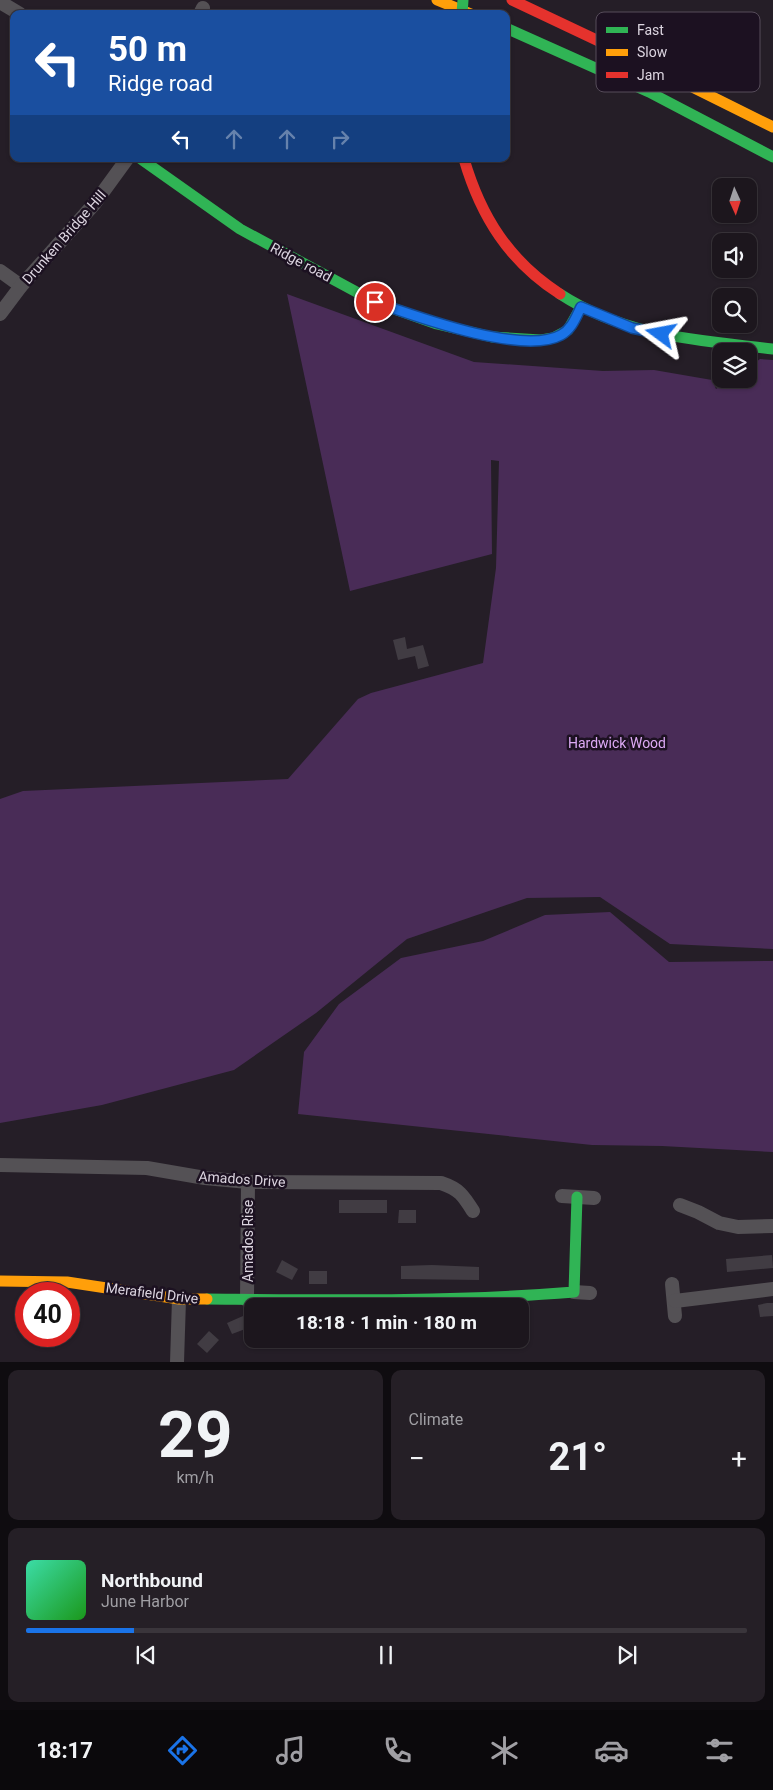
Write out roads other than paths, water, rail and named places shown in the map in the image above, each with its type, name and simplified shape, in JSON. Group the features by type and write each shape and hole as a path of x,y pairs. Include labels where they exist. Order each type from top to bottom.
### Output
{"main road":[{"path":"437,0 461,10"},
{"path":"512,0 596,39"},
{"path":"510,30 596,68"},
{"path":"649,92 773,157"},
{"path":"705,92 773,127"},
{"name":"Ridge road","path":"145,162 240,229 375,302 437,324 492,336 541,340 553,338 568,330 581,307"},
{"path":"465,162 474,192 488,220 506,247 526,269 546,286 570,302 632,328 661,334 773,349"},
{"path":"574,1292 577,1197"},
{"name":"Merafield Drive","path":"0,1281 67,1282 179,1299 244,1300"},
{"name":"Merafield Drive","path":"459,1298 574,1292"}],"street":[{"path":"0,2 13,10"},
{"name":"Drunken Bridge Hill","path":"0,314 21,286 95,204 125,162"},
{"path":"0,271 21,286"},
{"name":"Amados Drive","path":"0,1165 147,1168 205,1178 248,1182 441,1183 456,1188 473,1211"},
{"name":"Amados Rise","path":"247,1298 248,1182"},
{"path":"562,1196 594,1198"},
{"path":"680,1206 698,1212 719,1223 738,1227 773,1226"},
{"path":"672,1284 675,1316"},
{"path":"675,1301 773,1289"},
{"name":"Merafield Drive","path":"574,1292 590,1293"},
{"path":"176,1362 179,1299"}],"park label":[{"name":"Hardwick Wood","path":"617,743"}]}
